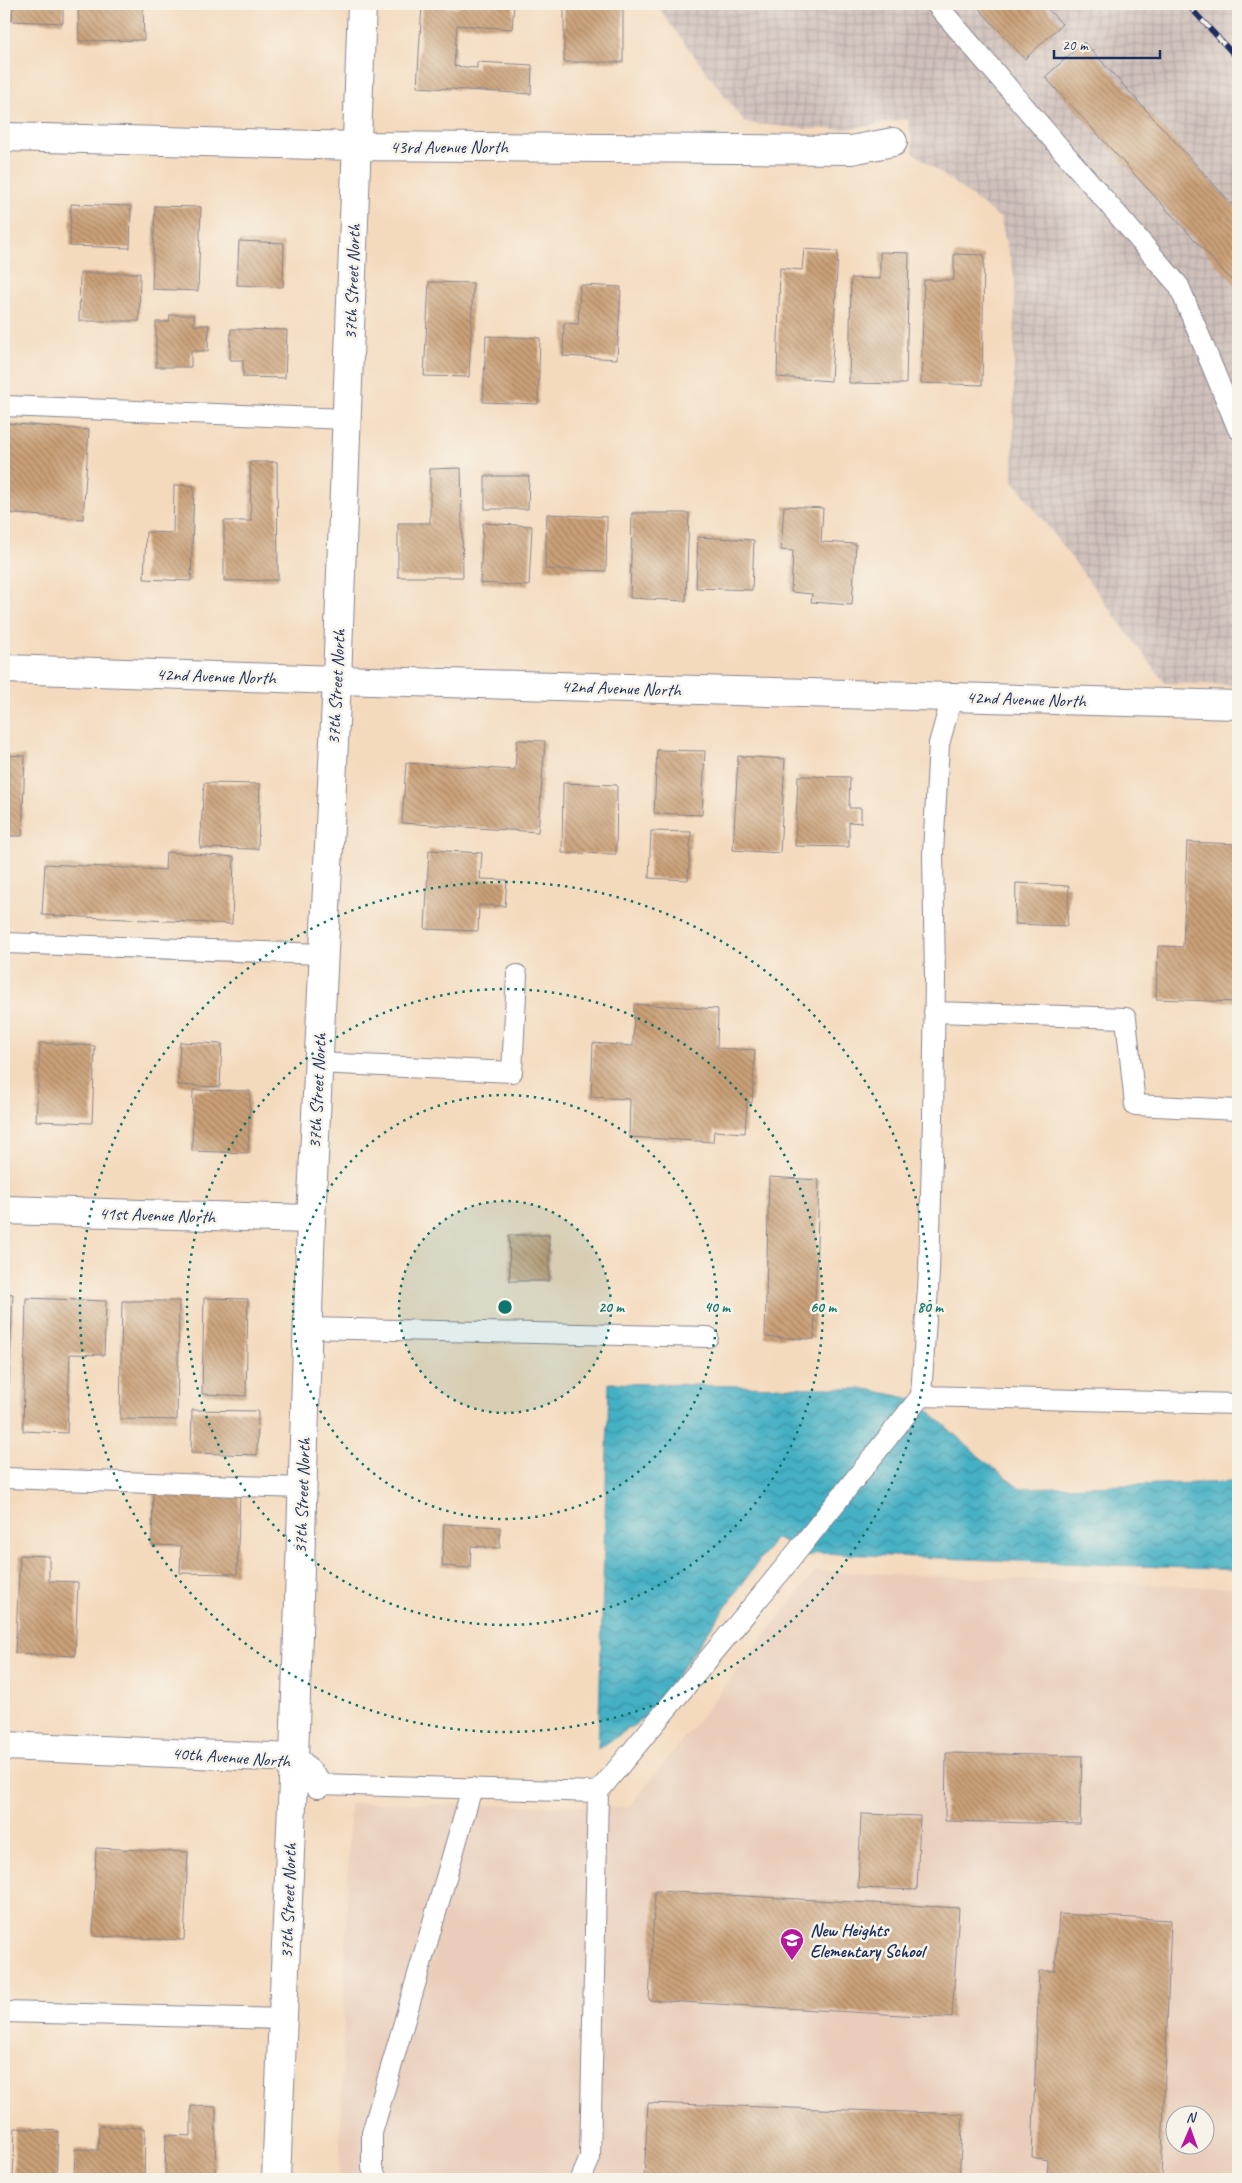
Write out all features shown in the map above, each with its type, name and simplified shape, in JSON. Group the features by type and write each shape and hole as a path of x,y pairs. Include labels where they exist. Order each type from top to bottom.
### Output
{"street":[{"name":"37th Street North","path":"276,2179 294,1758 311,1220 337,680 362,4"},
{"name":"43rd Avenue North","path":"4,137 358,146 850,150 893,142"},
{"name":"42nd Avenue North","path":"4,669 1238,705"},
{"name":"41st Avenue North","path":"4,1210 311,1220"},
{"name":"40th Avenue North","path":"4,1746 294,1758 318,1784"}],"lane":[{"path":"936,4 1179,286 1238,429"},
{"path":"4,406 347,419"},
{"path":"581,2179 590,2158 598,1792 783,1569 920,1396 929,1272 934,1012 933,853 939,744 952,698"},
{"path":"4,943 324,954"},
{"path":"318,1063 512,1072 517,975"},
{"path":"934,1012 1126,1018 1135,1105 1238,1110"},
{"path":"308,1328 708,1338"},
{"path":"920,1396 1238,1404"},
{"path":"4,1478 302,1488"},
{"name":"40th Avenue North","path":"318,1784 598,1792"},
{"path":"377,2179 372,2168 372,2133 472,1788"},
{"path":"4,2012 283,2020"}],"shaded area":[{"path":"655,4 1238,4 1238,685 1165,683 1013,480 1015,279 1000,218 913,152 908,119 849,129 806,129 745,123"},
{"name":"New Heights Elementary School","path":"816,1571 1238,1588 1238,2179 339,2179 350,1803 629,1807"}],"water":[{"path":"609,1383 867,1389 917,1400 976,1454 1020,1488 1235,1482 1238,1484 1238,1570 816,1553 809,1556 775,1538 648,1716 598,1749"}],"building":[{"path":"13,4 63,4 63,23 12,21"},
{"path":"78,4 143,4 144,40 79,41"},
{"path":"422,4 459,8 459,4 514,4 512,29 457,25 454,66 477,68 477,62 532,65 531,94 417,87"},
{"path":"564,4 623,4 623,62 564,62"},
{"path":"975,4 1043,4 1062,24 1025,59"},
{"path":"1084,42 1238,211 1238,287 1045,77"},
{"path":"71,204 131,206 130,248 70,246"},
{"path":"155,206 201,207 198,291 152,289"},
{"path":"239,241 284,243 283,287 237,285"},
{"path":"804,249 838,251 831,381 777,377 780,268 802,270"},
{"path":"880,252 909,253 906,384 849,383 851,278 880,279"},
{"path":"954,254 984,255 982,385 921,383 924,280 954,280"},
{"path":"80,273 140,273 139,321 79,321"},
{"path":"429,282 473,283 469,377 424,376"},
{"path":"580,285 621,287 617,359 563,356 564,323 578,324"},
{"path":"170,315 194,315 194,325 209,325 208,351 191,351 191,367 156,367 156,322 169,322"},
{"path":"231,329 287,330 285,378 243,377 243,360 230,360"},
{"path":"486,336 540,338 538,404 483,402"},
{"path":"4,423 89,430 83,519 4,513"},
{"path":"250,462 277,462 278,580 224,581 224,521 251,521"},
{"path":"461,468 463,577 398,577 398,523 430,523 430,469"},
{"path":"485,476 529,476 528,509 485,509"},
{"path":"174,485 194,486 191,581 144,579 146,532 173,533"},
{"path":"784,506 823,508 821,542 856,544 852,605 811,602 812,594 791,592 793,551 781,550"},
{"path":"632,513 689,513 686,601 630,598"},
{"path":"547,514 607,517 606,571 545,569"},
{"path":"483,523 532,526 529,586 480,583"},
{"path":"698,537 754,540 752,590 696,588"},
{"path":"517,740 545,741 538,832 402,823 406,763 515,770"},
{"path":"657,750 705,751 702,815 654,813"},
{"path":"4,755 25,756 22,836 4,836"},
{"path":"738,756 785,759 780,853 733,850"},
{"path":"798,776 850,777 849,808 861,808 861,823 849,822 849,847 795,846"},
{"path":"204,783 260,784 258,849 200,848"},
{"path":"563,783 617,785 616,854 562,853"},
{"path":"651,831 691,832 688,880 649,878"},
{"path":"1187,842 1238,844 1238,1002 1156,999 1158,946 1183,947"},
{"path":"429,850 482,853 480,879 507,880 505,906 479,905 478,931 425,929"},
{"path":"166,852 234,857 232,924 42,915 45,864 165,870"},
{"path":"1016,883 1069,886 1067,926 1015,924"},
{"path":"634,1004 718,1009 717,1048 755,1050 752,1103 747,1102 745,1133 714,1131 713,1142 629,1137 630,1099 591,1097 593,1043 633,1046"},
{"path":"180,1042 222,1044 220,1087 178,1085"},
{"path":"40,1043 95,1046 92,1123 36,1121"},
{"path":"193,1090 250,1091 248,1153 192,1151"},
{"path":"769,1177 819,1180 814,1339 765,1337"},
{"path":"509,1235 549,1235 549,1281 510,1281"},
{"path":"4,1293 13,1294 9,1384 4,1383"},
{"path":"26,1298 106,1301 104,1355 70,1354 67,1433 23,1431"},
{"path":"204,1298 248,1299 246,1396 202,1394"},
{"path":"122,1301 179,1301 177,1420 120,1419"},
{"path":"192,1410 258,1411 257,1455 191,1453"},
{"path":"153,1491 240,1493 237,1574 180,1573 181,1546 152,1545"},
{"path":"444,1524 500,1527 500,1548 471,1546 470,1568 442,1566"},
{"path":"20,1555 49,1556 49,1581 78,1582 75,1656 15,1653"},
{"path":"946,1753 1082,1756 1080,1824 945,1821"},
{"path":"861,1814 920,1816 917,1890 858,1888"},
{"path":"96,1848 188,1852 184,1940 93,1936"},
{"path":"655,1891 959,1908 952,2018 649,2000"},
{"path":"1059,1914 1171,1920 1161,2179 1047,2179 1048,2160 1032,2157 1039,1971 1055,1971"},
{"path":"648,2103 963,2114 959,2179 644,2179"},
{"path":"191,2106 216,2107 215,2179 165,2179 166,2135 191,2136"},
{"path":"99,2126 145,2128 144,2179 74,2179 75,2149 98,2150"},
{"path":"15,2128 58,2131 56,2179 13,2179"}],"railway":[{"path":"1187,4 1238,59"}],"place":[{"name":"New Heights Elementary School","path":"792,1961"}]}
